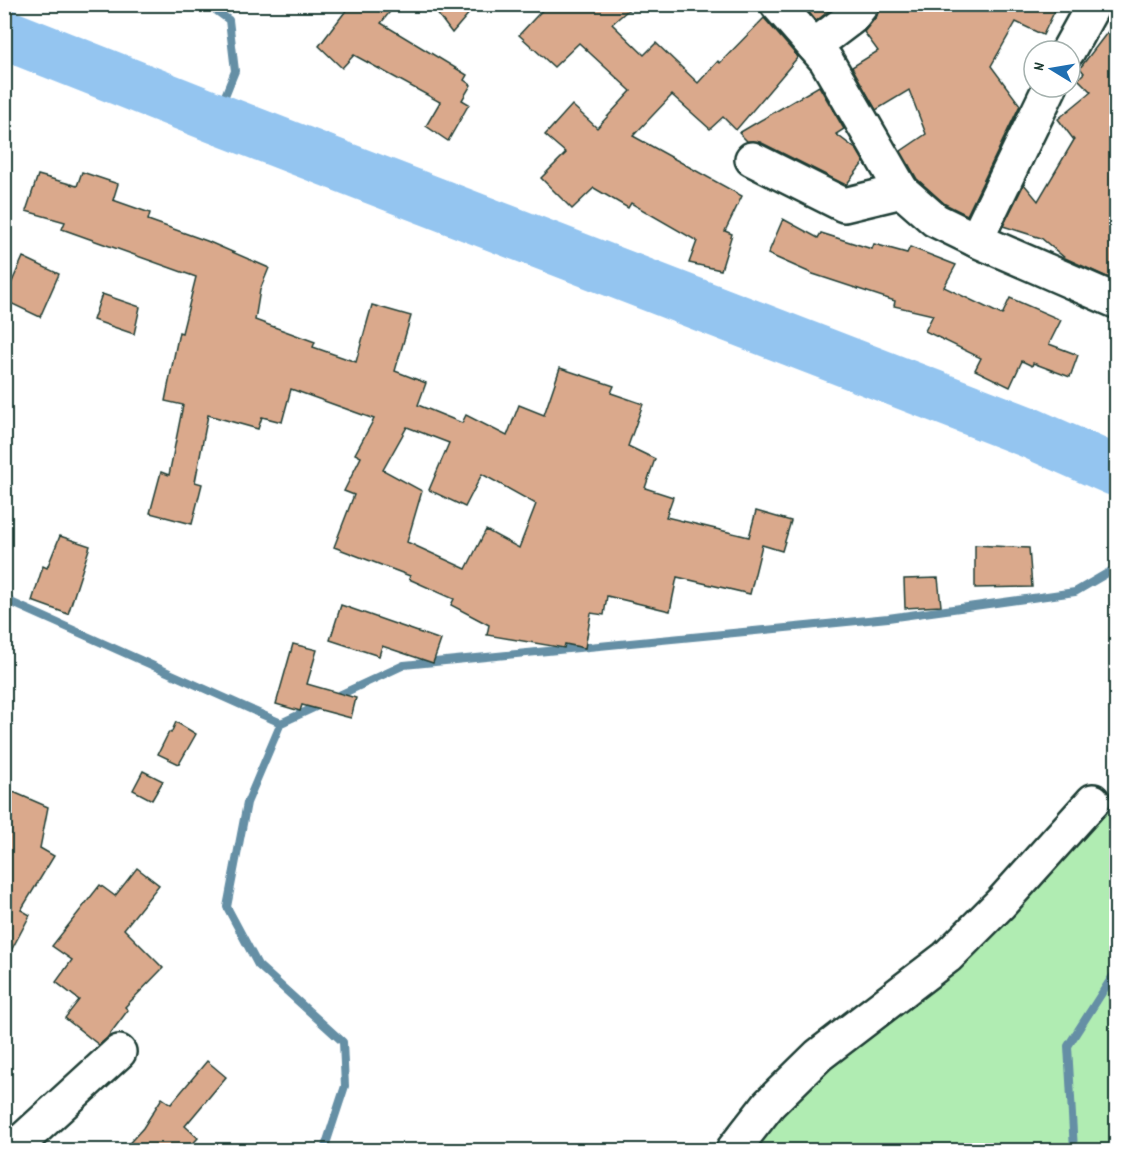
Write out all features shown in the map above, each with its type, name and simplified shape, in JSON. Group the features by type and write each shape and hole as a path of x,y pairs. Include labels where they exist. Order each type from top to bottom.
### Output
{"street":[{"path":"777,4 826,60 902,191 935,220 1116,301"},
{"path":"814,46 851,18 862,4"},
{"path":"1075,39 1094,4"},
{"path":"976,240 1044,99"},
{"path":"752,159 844,205 902,191"},
{"path":"733,1150 769,1104 819,1055 947,957 1001,903 1093,801"},
{"path":"12,1150 119,1052"}],"green space":[{"path":"1116,798 1116,1150 742,1150 778,1102 1005,925"}],"building":[{"path":"351,4 396,4 381,23 467,75 464,80 471,85 462,100 469,104 448,141 426,126 440,102 354,55 342,68 319,46"},
{"path":"430,4 477,4 452,33"},
{"path":"548,4 635,4 612,24 644,55 656,43 698,83 764,18 798,57 736,130 723,117 710,129 672,95 633,136 742,196 725,231 732,234 721,270 689,263 697,241 631,203 628,208 594,188 572,209 541,178 566,153 545,135 572,105 597,128 631,91 579,43 554,67 519,35"},
{"path":"802,4 838,4 816,21"},
{"path":"880,4 1058,4 1043,35 1016,22 991,66 1020,105 967,215 945,204 917,179 901,151 926,134 909,90 876,110 852,67 878,51 864,32 877,16"},
{"path":"1116,21 1116,281 1065,258 1041,238 1003,226 1024,184 1038,201 1074,140 1058,119 1091,92 1082,83 1084,73 1082,65"},
{"path":"819,86 844,129 836,134 857,150 864,162 846,185 760,142 747,141 739,133"},
{"path":"82,172 118,184 113,200 150,213 148,220 207,241 269,268 260,290 255,320 315,342 313,347 356,362 372,305 411,316 395,371 426,383 418,405 462,423 466,415 507,436 519,405 544,415 560,368 614,386 611,393 643,404 628,446 655,459 645,488 673,497 666,517 749,537 756,511 791,521 782,551 762,545 750,594 677,577 670,611 607,596 604,615 591,613 585,648 565,644 564,648 487,635 489,625 451,605 454,599 409,579 410,576 334,547 354,495 344,491 361,457 355,454 374,419 291,389 282,422 262,417 258,429 208,415 195,482 202,484 192,524 150,513 161,472 169,475 183,405 165,401 179,332 182,333 196,277 62,229 65,222 26,211 38,175 77,186","holes":["407,427 449,443 429,490 465,507 482,474 536,504 519,548 486,530 466,569 407,542 422,491 383,470"]},
{"path":"783,219 818,238 821,233 872,249 874,244 907,253 910,247 956,265 944,287 1002,315 1010,298 1061,320 1049,344 1078,355 1070,377 1022,361 1010,387 975,370 981,358 925,331 933,315 894,306 895,301 813,274 768,254"},
{"path":"23,257 59,274 40,317 4,300"},
{"path":"102,294 140,307 134,334 93,320"},
{"path":"60,536 90,546 68,614 32,601 43,566 47,568"},
{"path":"975,545 1029,548 1032,587 975,588"},
{"path":"938,578 941,606 905,608 904,579"},
{"path":"341,605 441,640 433,663 382,646 379,656 330,640"},
{"path":"293,644 317,650 307,684 356,698 351,718 302,705 300,711 276,704"},
{"path":"176,722 196,734 179,764 158,754"},
{"path":"143,771 163,781 152,800 133,790"},
{"path":"11,791 48,807 40,848 54,856 21,910 30,915 4,964 4,796 8,796"},
{"path":"137,868 159,885 124,929 163,968 125,1007 128,1010 99,1045 65,1018 79,1000 56,982 72,960 52,946 100,885 115,896"},
{"path":"207,1061 226,1077 185,1126 198,1138 187,1150 123,1150 143,1128 162,1098 171,1104"}],"waterway":[{"path":"207,4 229,20 235,71 216,118"},
{"path":"4,34 1028,432 1116,471"},
{"path":"333,698 404,665 888,618 1075,592 1116,568"},
{"path":"4,599 281,723"},
{"path":"322,704 281,723 247,803 227,907 258,965 343,1042 345,1086 324,1150"},
{"path":"1074,1150 1068,1046 1116,971"}]}
